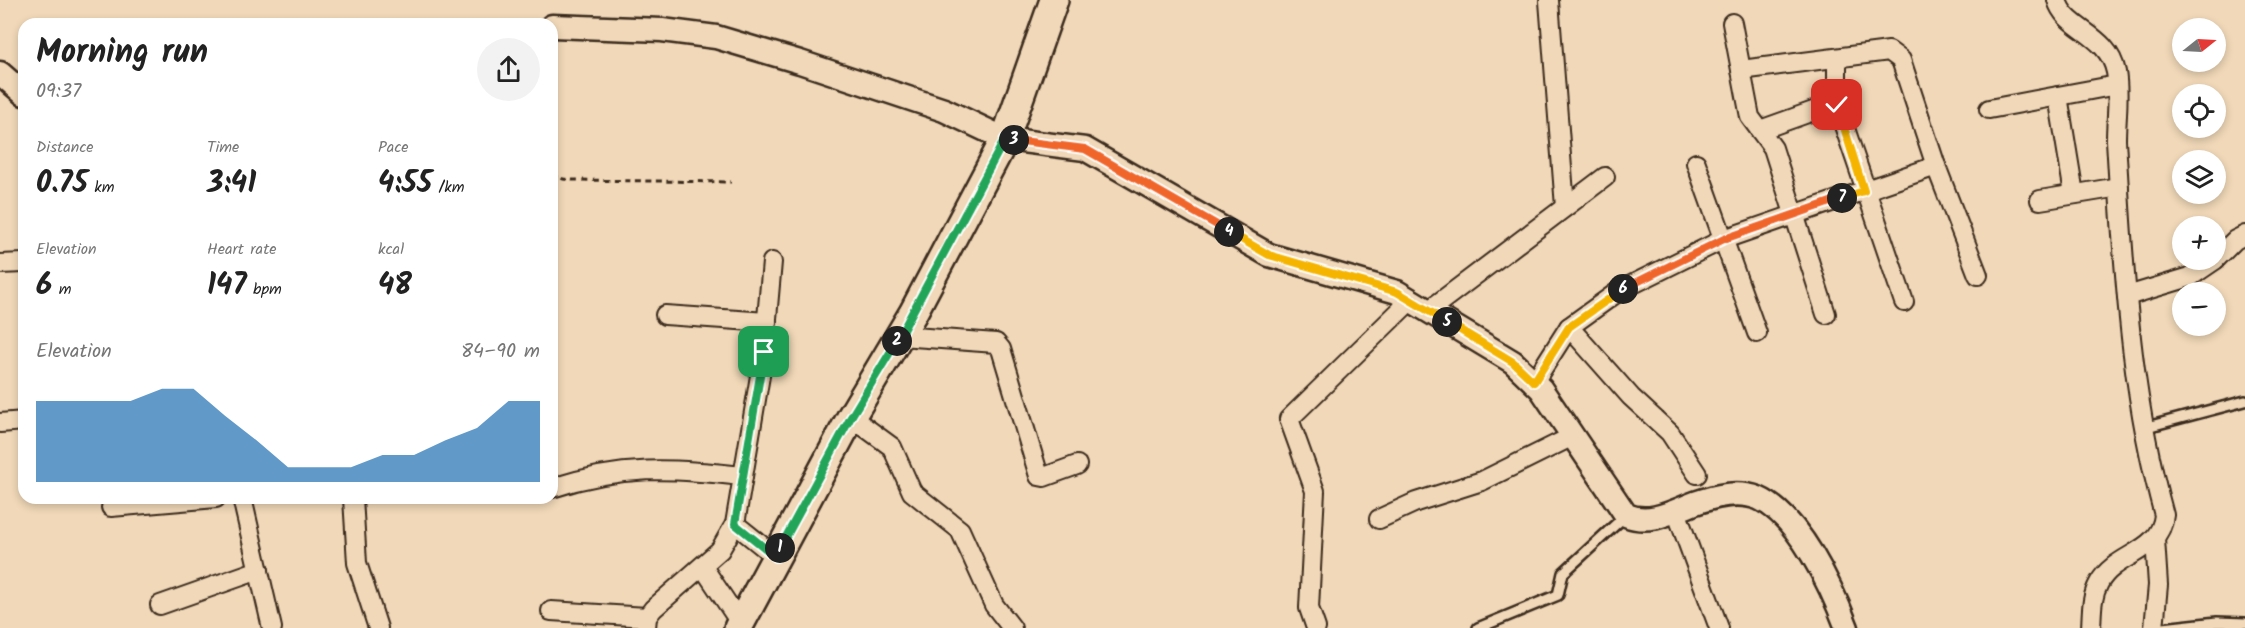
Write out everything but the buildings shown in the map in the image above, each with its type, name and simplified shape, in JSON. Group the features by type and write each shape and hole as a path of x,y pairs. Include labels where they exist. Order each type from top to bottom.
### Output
{"main road":[{"path":"739,626 851,417 900,336 1005,139 1054,0"}],"street":[{"path":"2057,0 2059,8 2070,20 2099,40 2110,55 2117,85 2119,187 2127,296 2142,428 2164,515 2162,530 2156,539 2100,580 2093,596 2091,628"},
{"path":"1549,1 1565,207"},
{"path":"1732,23 1750,117 1773,148 1826,314"},
{"path":"558,26 662,30 716,38 800,62 944,110 1005,139 1085,149 1269,255 1397,292 1513,362 1534,382 1626,515 1639,520 1676,511 1709,498 1736,494 1757,498 1773,508 1800,538 1829,583 1847,628"},
{"path":"1742,70 1889,51 1901,60 1936,166 1978,275"},
{"path":"1837,58 1837,105 1864,191 1904,302"},
{"path":"0,73 18,89"},
{"path":"1989,109 2117,85"},
{"path":"2058,96 2074,194"},
{"path":"1760,130 1830,105 1837,105"},
{"path":"1696,163 1757,333"},
{"path":"1534,382 1569,327 1619,291 1724,239 1936,166"},
{"path":"1316,628 1309,608 1315,491 1289,419 1419,306 1565,207 1605,177"},
{"path":"2040,200 2119,187"},
{"path":"2226,249 2245,235"},
{"path":"551,610 646,622 720,550 735,524 767,322 772,261"},
{"path":"0,264 18,263"},
{"path":"2127,296 2190,277 2200,270"},
{"path":"665,315 767,322"},
{"path":"1569,327 1631,398 1670,433 1697,474"},
{"path":"900,336 996,343 1001,349 1039,476 1044,477 1077,465"},
{"path":"851,417 892,447 912,492 960,530 993,605 1012,628"},
{"path":"0,423 18,422"},
{"path":"1379,519 1416,502 1482,481 1573,436"},
{"path":"558,486 579,479 672,468 743,476"},
{"path":"111,507 146,504"},
{"path":"243,504 272,628"},
{"path":"353,504 357,563 378,628"},
{"path":"1676,511 1719,628"},
{"path":"735,524 776,557"},
{"path":"2154,628 2158,585 2156,539"},
{"path":"703,567 739,626"},
{"path":"160,605 259,570"}],"lane":[{"path":"2142,428 2245,401"},
{"path":"1478,628 1558,595 1563,573 1626,515"},
{"path":"2163,628 2217,621 2245,623"}],"path":[{"path":"558,177 573,180 731,182"}],"route":[{"path":"764,352 735,524 776,557 851,417 913,313 1005,139 1085,149 1269,255 1397,292 1513,362 1534,382 1569,327 1619,291 1724,239 1864,191 1841,111 1837,105"}]}
